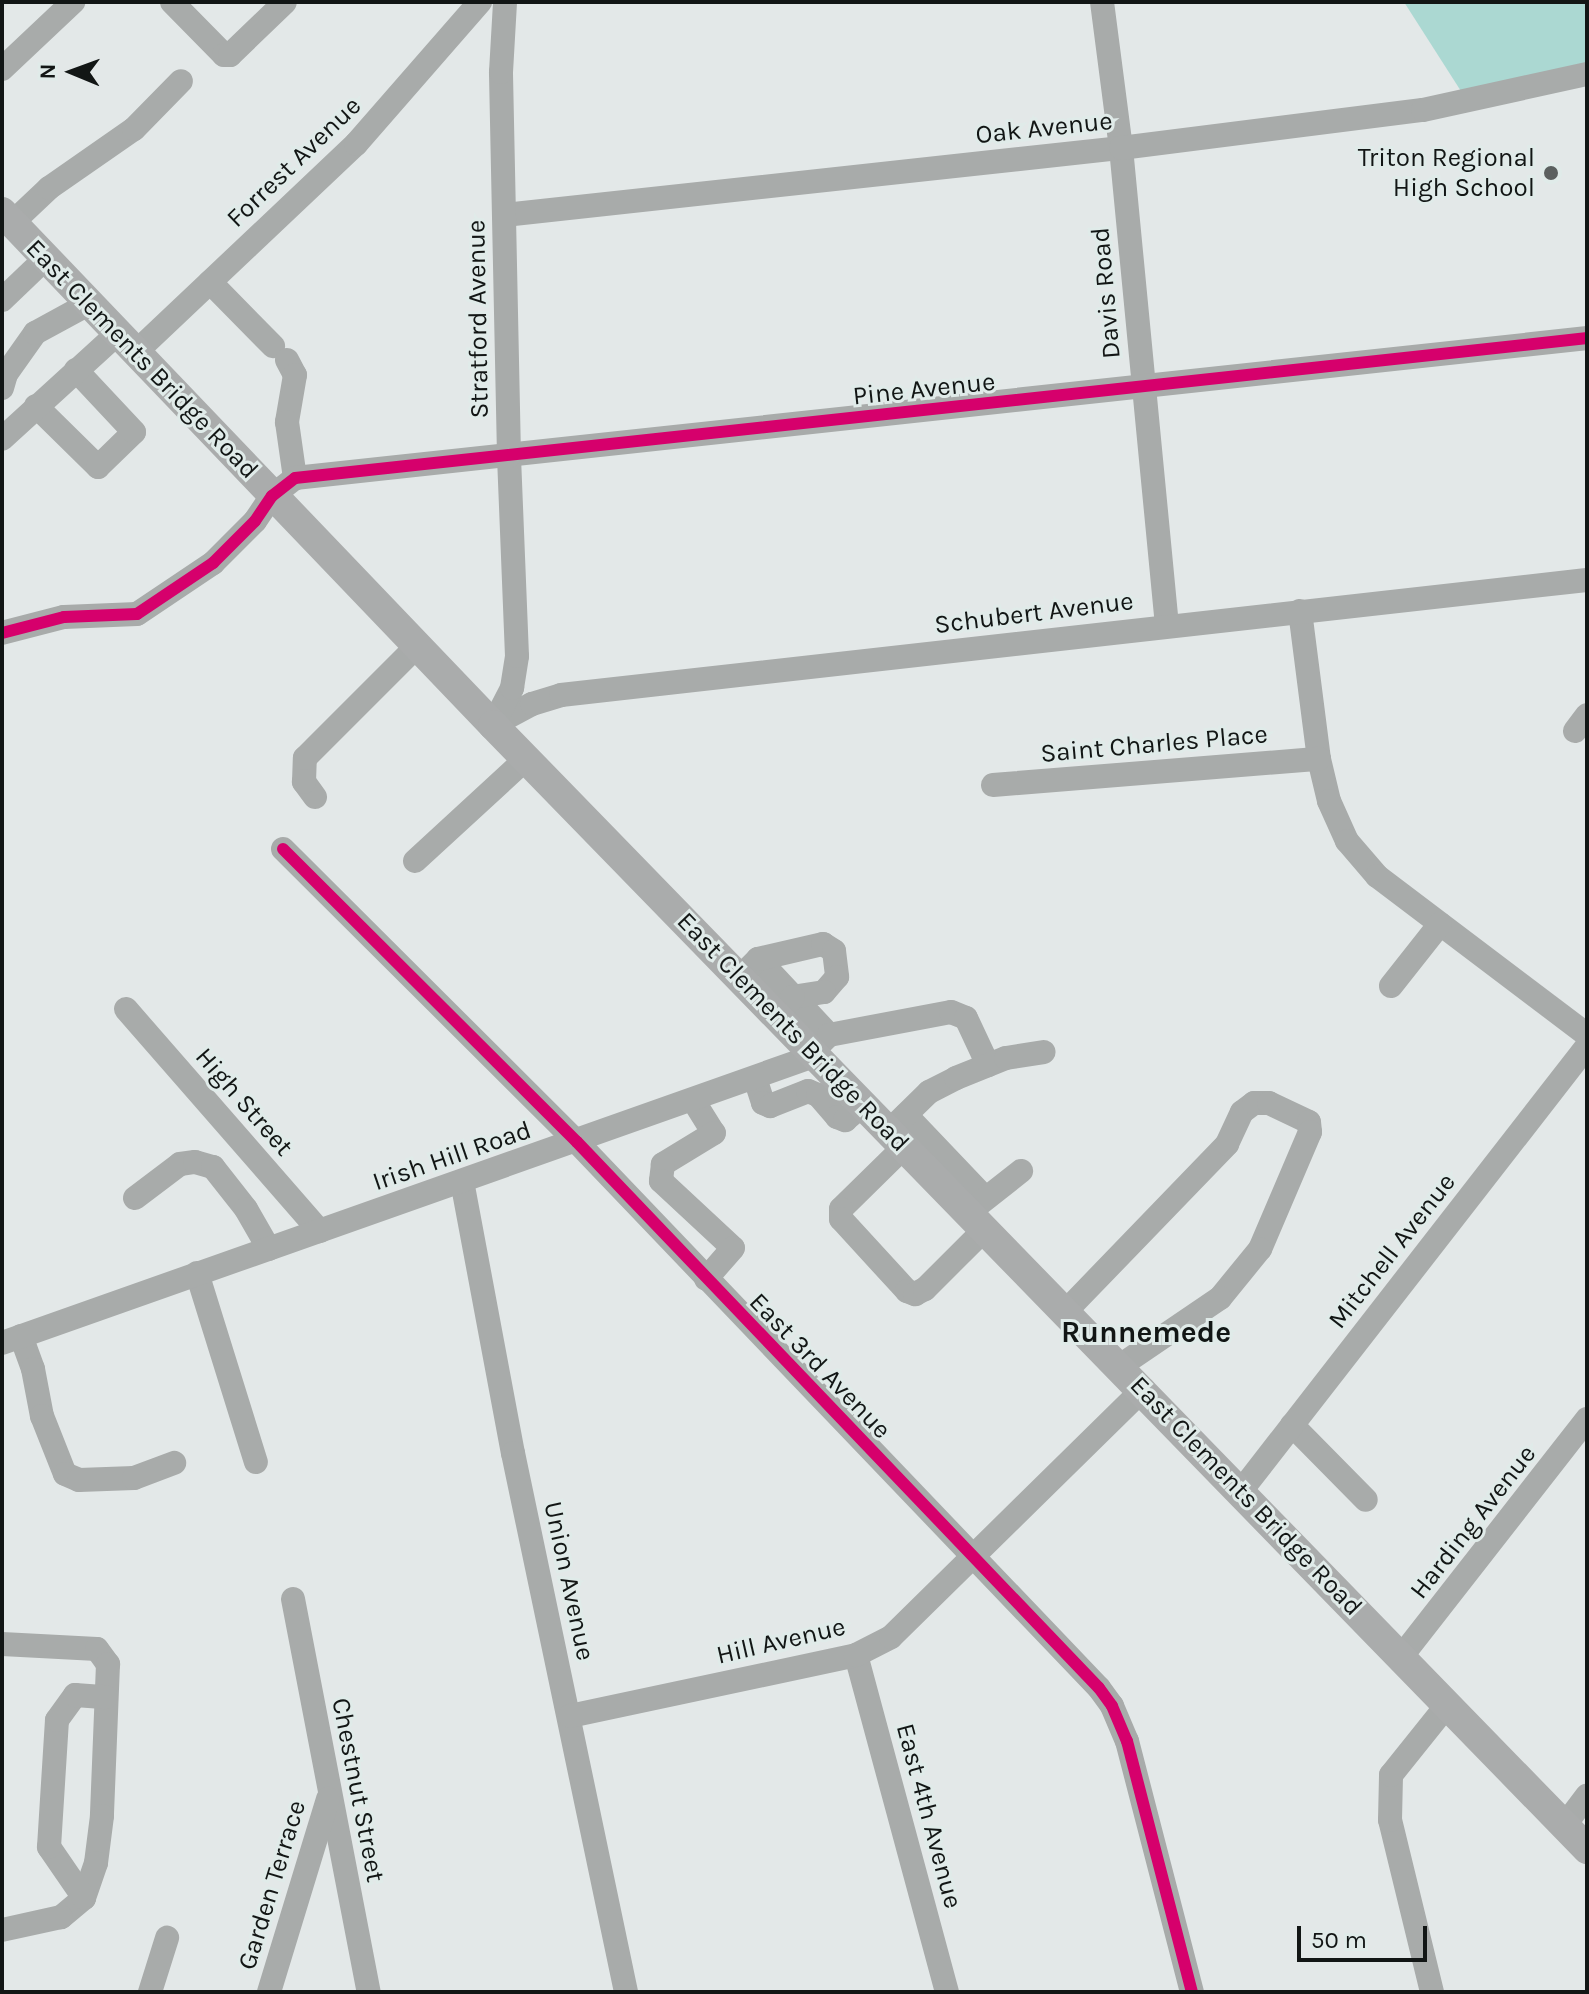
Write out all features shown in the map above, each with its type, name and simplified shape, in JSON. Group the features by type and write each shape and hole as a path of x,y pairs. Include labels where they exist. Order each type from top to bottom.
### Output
{"main road":[{"name":"East Clements Bridge Road","path":"7,217 127,342 284,487 417,646 526,759 748,968 784,1006 863,1105 900,1131 980,1213 1066,1311 1587,1849"}],"street":[{"path":"2,69 73,2"},
{"path":"172,2 224,55 230,55 285,2"},
{"name":"Forrest Avenue","path":"2,439 76,370 127,342 210,282 356,144 480,2"},
{"name":"Stratford Avenue","path":"493,725 512,688 517,656 509,456 501,72 505,2"},
{"name":"Davis Road","path":"1102,2 1121,148 1167,626"},
{"name":"Oak Avenue","path":"504,215 1121,148 1423,110 1587,74"},
{"path":"7,217 134,129 181,81"},
{"path":"2,300 46,258"},
{"path":"2,633 64,617 137,614 213,563 284,487 287,422 295,375 280,353 210,282"},
{"path":"3,377 35,333 90,303"},
{"name":"Pine Avenue","path":"284,487 509,456 1587,338"},
{"path":"36,406 98,467 134,432 76,370"},
{"name":"Schubert Avenue","path":"493,725 532,704 561,695 1587,580"},
{"path":"1300,611 1319,759 1329,801 1347,841 1377,876 1587,1035"},
{"path":"315,797 304,782 305,758 417,646"},
{"path":"415,861 526,759"},
{"name":"Saint Charles Place","path":"993,785 1319,759"},
{"name":"East 3rd Avenue","path":"283,849 577,1142 1099,1688 1122,1725 1192,1992"},
{"path":"1391,986 1440,924"},
{"path":"748,968 823,944 834,951 837,977 824,992 784,1006"},
{"name":"High Street","path":"126,1009 320,1231"},
{"name":"Irish Hill Road","path":"11,1340 755,1078 818,1048 951,1012 966,1018 988,1065"},
{"name":"Mitchell Avenue","path":"1241,1491 1587,1046"},
{"path":"1021,1171 980,1213 925,1289 915,1294 907,1291 841,1219 841,1209 929,1092 1006,1058 1044,1052"},
{"path":"755,1078 763,1103 770,1106 808,1091 818,1095 837,1117 845,1120 863,1105"},
{"path":"693,1100 714,1133 663,1164 661,1181 733,1248 706,1279"},
{"path":"1066,1311 1227,1144 1242,1112 1254,1103 1269,1103 1309,1122 1310,1132 1260,1249 1220,1298 1120,1366"},
{"path":"135,1198 180,1164 195,1162 213,1167 229,1184 269,1249"},
{"name":"Union Avenue","path":"462,1181 513,1453 626,1992"},
{"path":"197,1273 256,1462"},
{"path":"11,1340 33,1369 42,1416 65,1474 79,1480 134,1478 174,1463"},
{"name":"Hill Avenue","path":"570,1716 856,1655 891,1637 1143,1389"},
{"name":"Harding Avenue","path":"1401,1657 1587,1419"},
{"path":"1292,1425 1366,1500"},
{"name":"Chestnut Street","path":"293,1599 369,1992"},
{"path":"2,1644 97,1649 108,1664 102,1816 96,1863 84,1898 61,1917 2,1930"},
{"name":"East 4th Avenue","path":"856,1655 947,1992"},
{"path":"84,1898 49,1847 57,1720 75,1695 106,1697"},
{"path":"1432,1992 1390,1820 1391,1775 1447,1705"},
{"name":"Garden Terrace","path":"269,1992 330,1794"},
{"path":"1564,1826 1587,1796"},
{"path":"150,1992 167,1938"}],"shaded area":[{"path":"1404,2 1587,2 1587,74 1466,99"}],"cycle path":[{"path":"2,633 64,617 137,614 213,563 255,521 272,496 295,478 1587,338"},
{"path":"283,849 577,1142 1099,1688 1112,1706 1127,1741 1192,1992"}],"place":[{"name":"Triton Regional High School","path":"1551,173"}],"district":[{"name":"Runnemede","path":"1146,1332"}]}
